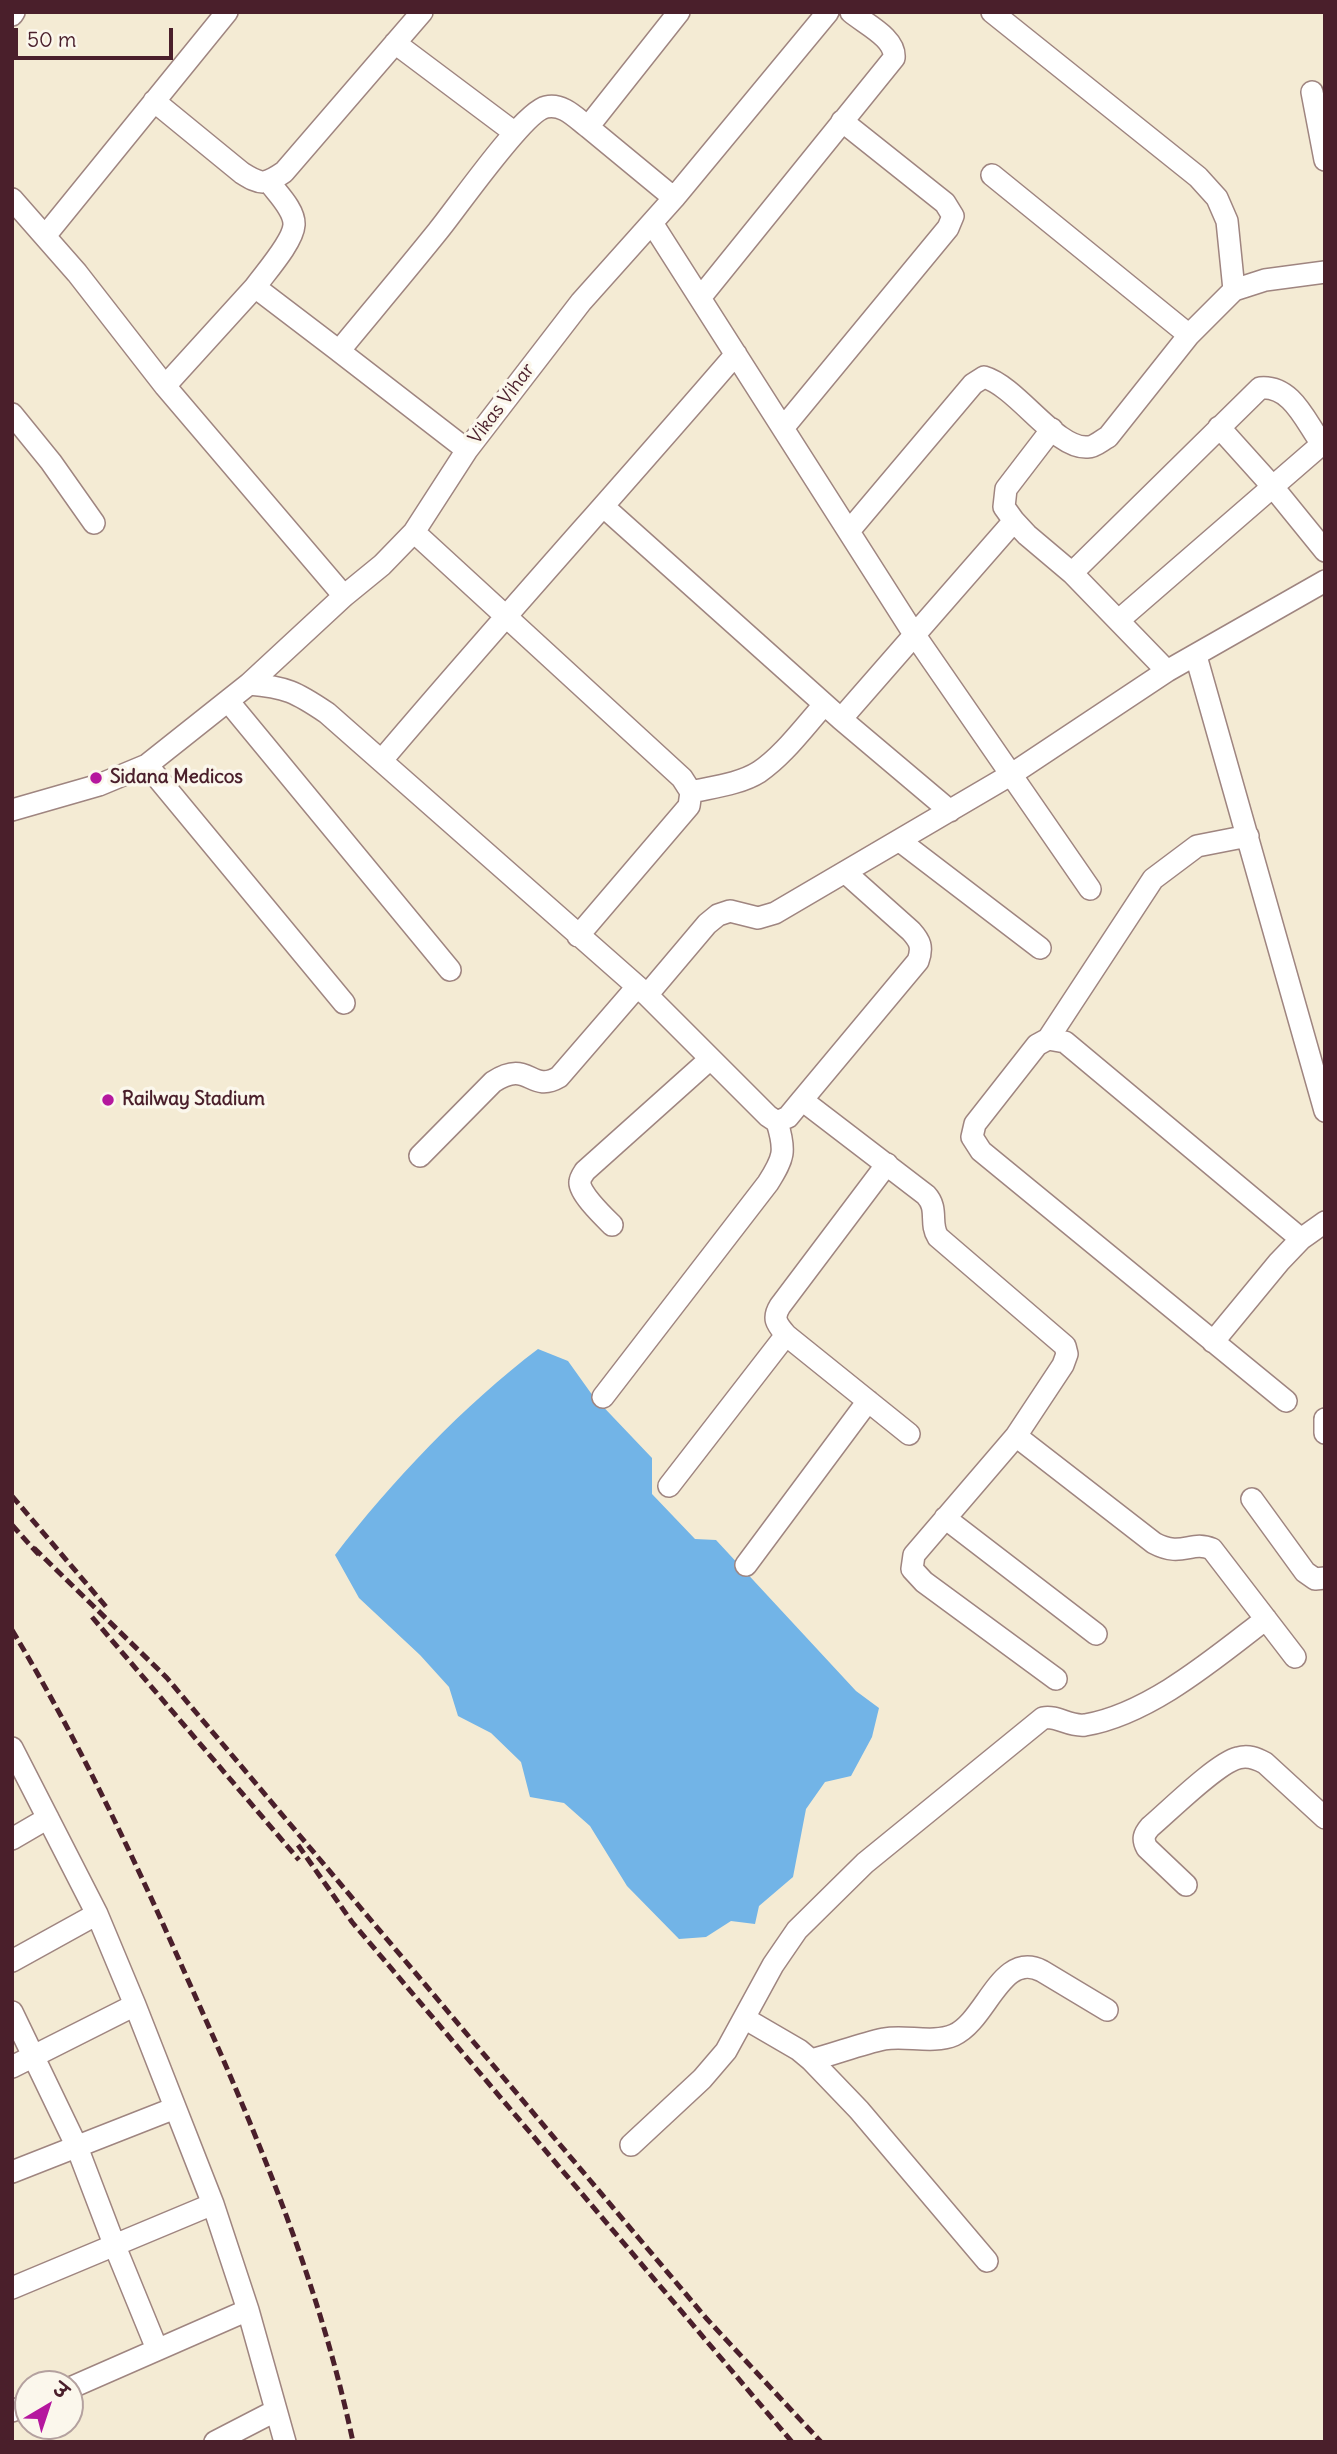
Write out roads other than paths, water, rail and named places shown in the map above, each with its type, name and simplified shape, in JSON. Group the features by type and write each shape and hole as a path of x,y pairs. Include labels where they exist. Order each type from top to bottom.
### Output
{"street":[{"path":"45,236 227,12"},
{"path":"155,101 242,173 256,181 269,182 284,172 422,12"},
{"path":"588,127 679,12"},
{"name":"Vikas Vihar","path":"12,810 99,785 147,765 249,684 344,596 382,565 414,532 467,450 581,302 674,198 828,12"},
{"path":"700,298 894,58 895,50 890,42 851,12"},
{"path":"992,12 1198,177 1217,198 1227,221 1234,290"},
{"path":"395,43 515,133"},
{"path":"1312,92 1325,160"},
{"path":"339,351 515,133 534,114 546,107 564,108 674,198"},
{"path":"783,428 948,228 953,216 945,203 842,121"},
{"path":"992,174 1189,335"},
{"path":"165,386 255,287 290,237 295,224 290,211 269,182"},
{"path":"12,199 77,273 165,386 344,596"},
{"path":"652,223 914,634 1090,889"},
{"path":"849,531 973,384 984,377 998,381 1074,445 1090,447 1108,437 1189,335 1234,290 1265,280 1325,272"},
{"path":"255,287 467,450"},
{"path":"382,760 505,615 604,507 736,354"},
{"path":"1072,573 1260,388 1273,387 1288,396 1323,443 1119,620"},
{"path":"12,414 51,462 94,523"},
{"path":"1219,427 1325,551"},
{"path":"1052,429 1006,489 1004,507 1027,535 1072,573 1167,671"},
{"path":"604,507 824,705 950,811"},
{"path":"841,719 1014,521"},
{"path":"414,532 682,778 691,792 689,806 578,936"},
{"path":"420,1156 506,1073 517,1072 550,1083 559,1077 718,915 730,911 758,918 775,913 1012,774 1167,671 1325,581"},
{"path":"1196,656 1325,1111"},
{"path":"249,684 277,686 301,695 327,713 642,991 709,1060 777,1122 783,1143 782,1161 768,1183 603,1397"},
{"path":"228,701 450,970"},
{"path":"691,792 726,785 758,773 784,750 824,705"},
{"path":"147,765 344,1003"},
{"path":"1248,836 1197,846 1153,879 1048,1039 1037,1045 975,1124 972,1137 981,1151 1286,1401"},
{"path":"900,841 1040,948"},
{"path":"777,1122 788,1117 918,961 921,952 920,942 911,931 846,873"},
{"path":"1048,1039 1065,1042 1301,1239"},
{"path":"612,1225 583,1192 579,1185 580,1179 585,1171 709,1060"},
{"path":"802,1100 887,1164 932,1202 935,1210 933,1228 938,1237 1065,1346 1068,1354 1063,1365 1016,1436 914,1555 912,1569 924,1582 1056,1679"},
{"path":"887,1164 775,1313 775,1322 786,1335 909,1434"},
{"path":"1213,1342 1279,1262 1301,1239 1325,1222"},
{"path":"668,1486 786,1335"},
{"path":"746,1565 868,1401"},
{"path":"1325,1419 1325,1433"},
{"path":"1016,1436 1154,1543 1172,1551 1204,1546 1212,1549 1295,1657"},
{"path":"1252,1499 1305,1572 1315,1579 1325,1578"},
{"path":"945,1518 1096,1634"},
{"path":"631,2145 702,2079 726,2051 773,1965 797,1930 865,1863 1034,1726 1050,1717 1082,1725 1131,1709 1191,1677 1266,1619"},
{"path":"12,1748 97,1914 176,2108 213,2204 248,2310 285,2442"},
{"path":"1186,1885 1147,1848 1143,1842 1144,1836 1150,1827 1234,1758 1256,1758 1265,1763 1325,1818"},
{"path":"12,1839 48,1818"},
{"path":"12,1961 97,1914"},
{"path":"811,2060 884,2039 935,2039 954,2035 967,2026 1012,1971 1023,1966 1033,1966 1107,2010"},
{"path":"12,2067 135,2005"},
{"path":"12,2012 77,2147 157,2349"},
{"path":"744,2018 811,2060 859,2110 987,2260"},
{"path":"12,2172 176,2108"},
{"path":"12,2288 213,2204"},
{"path":"84,2382 248,2310"},
{"path":"215,2442 275,2411"}],"water":[{"path":"538,1349 568,1361 593,1396 652,1458 652,1494 695,1539 716,1540 856,1691 879,1708 872,1737 851,1776 825,1782 806,1809 793,1877 759,1906 755,1924 731,1921 706,1937 679,1939 627,1886 590,1826 564,1803 530,1797 521,1762 491,1733 458,1716 449,1687 420,1655 359,1598 335,1555 430,1445 483,1394"}],"railway":[{"path":"12,1496 108,1609"},
{"path":"12,1525 40,1556"},
{"path":"34,1548 167,1678 706,2318 821,2442"},
{"path":"92,1617 299,1860"},
{"path":"12,1630 61,1715 106,1802 168,1935 261,2149 304,2264 339,2382 353,2442"},
{"path":"298,1845 352,1922 792,2442"}],"place":[{"name":"Sidana Medicos","path":"96,778"},
{"name":"Railway Stadium","path":"108,1100"}]}
